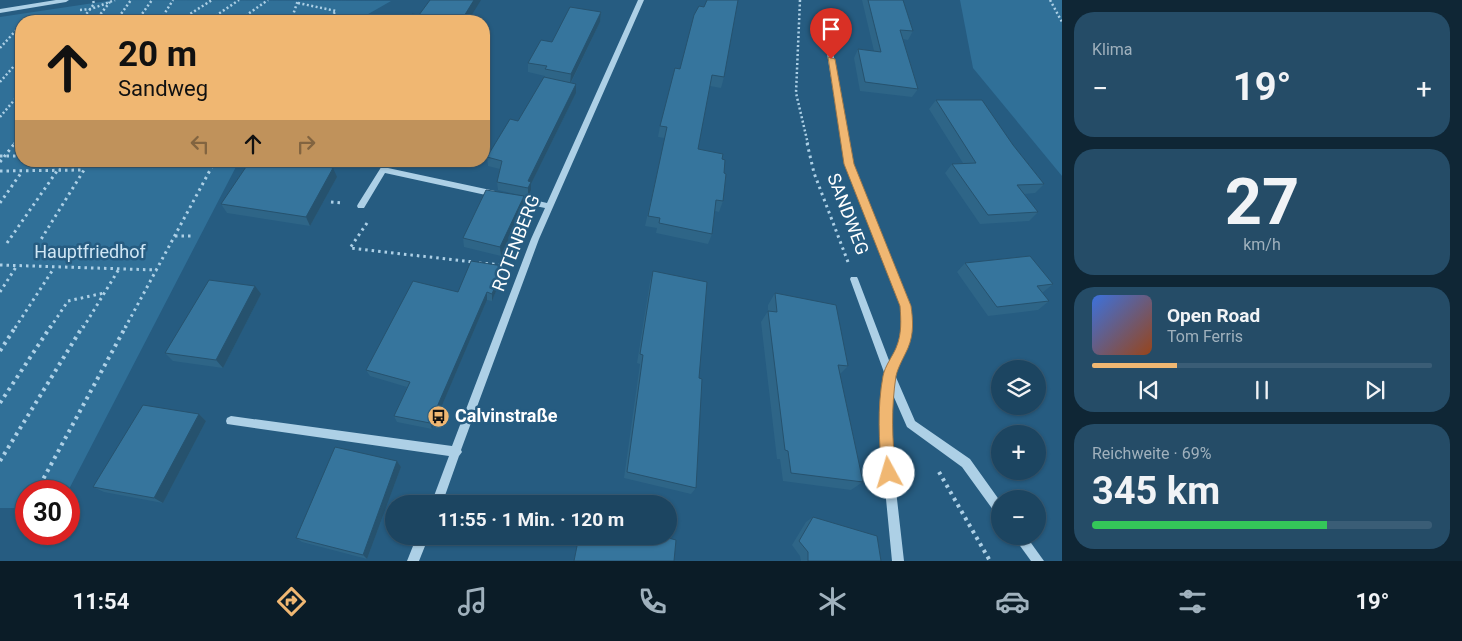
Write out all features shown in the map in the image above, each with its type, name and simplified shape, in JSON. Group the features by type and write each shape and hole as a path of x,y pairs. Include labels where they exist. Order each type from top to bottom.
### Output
{"street":[{"path":"0,11 62,0"},
{"name":"ROTENBERG","path":"440,495 549,206 642,0"},
{"name":"SANDWEG","path":"828,42 849,164 906,306 907,322 904,339 890,375"},
{"path":"361,206 385,167"},
{"path":"383,170 549,206"},
{"name":"SANDWEG","path":"854,279 890,375 911,424 966,463 991,498"},
{"path":"890,375 885,438 898,561"},
{"path":"231,421 457,452"},
{"path":"413,561 419,545"},
{"path":"1026,545 1038,561"}],"path":[{"path":"86,15 94,4 94,0"},
{"path":"120,15 131,0"},
{"path":"142,15 152,0"},
{"path":"164,15 172,0"},
{"path":"188,15 212,0"},
{"path":"217,15 239,0"},
{"path":"247,15 268,0"},
{"name":"SANDWEG","path":"800,0 796,93 814,173 854,279"},
{"path":"1050,0 1062,22"},
{"path":"100,15 110,1"},
{"path":"292,15 298,1 336,11 333,15"},
{"path":"0,48 15,32"},
{"path":"0,82 15,65"},
{"path":"0,117 15,99"},
{"path":"0,162 15,142"},
{"path":"0,156 15,156"},
{"path":"7,243 59,167"},
{"path":"43,480 158,270 212,167"},
{"path":"0,171 84,170 40,241"},
{"path":"0,203 21,172"},
{"path":"331,202 378,208 350,248 525,268"},
{"path":"175,236 194,236"},
{"path":"0,266 158,270"},
{"path":"0,292 17,266"},
{"path":"0,351 55,267"},
{"path":"0,461 119,270"},
{"path":"0,403 68,301 105,293"},
{"path":"936,467 990,561"}],"green space":[{"name":"Hauptfriedhof","path":"114,0 391,1 366,15 15,15 15,167 236,167 74,480 15,480 15,508 0,508 0,17"},
{"path":"960,0 1062,0 1062,176 973,68"}],"building":[{"path":"430,0 474,0 465,15 419,15"},
{"path":"707,0 738,0 724,77 712,75 698,149 723,154 722,159 725,160 724,173 726,174 723,201 716,200 712,234 659,223 660,218 648,216 667,127 660,126 675,68 680,69 694,15 699,6 704,7"},
{"path":"868,0 903,0 913,31 900,30 918,89 865,82 858,49 881,52"},
{"path":"570,7 601,12 571,74 545,69 547,66 528,63 541,40 552,42"},
{"path":"544,77 576,84 528,181 531,182 528,188 497,182 502,161 490,158 490,152 510,119 518,121"},
{"path":"936,100 982,100 1013,145 1044,184 1017,185 1038,212 988,215 952,164 976,163"},
{"path":"246,167 333,168 306,217 221,204"},
{"path":"486,190 524,196 500,247 463,238"},
{"path":"1030,256 1053,284 1037,286 1049,301 997,307 965,263"},
{"path":"471,261 503,266 492,294 487,292 430,423 394,416 410,382 366,370 413,281 458,292"},
{"path":"653,271 707,282 699,378 702,379 696,488 627,472 643,355 640,354"},
{"path":"209,280 255,286 216,360 165,353"},
{"path":"775,293 836,305 848,366 838,365 863,482 791,473 788,451 785,450 768,311 777,312"},
{"path":"143,405 199,414 154,498 93,487"},
{"path":"335,447 397,461 363,555 296,538"},
{"path":"813,517 877,536 881,561 808,561 808,552 799,541"},
{"path":"577,545 676,545 674,561 574,561"}],"place":[{"name":"Calvinstraße","path":"439,416"}],"route":[{"path":"831,59 849,164 906,306 906,333 890,375 885,438 889,473"}]}
